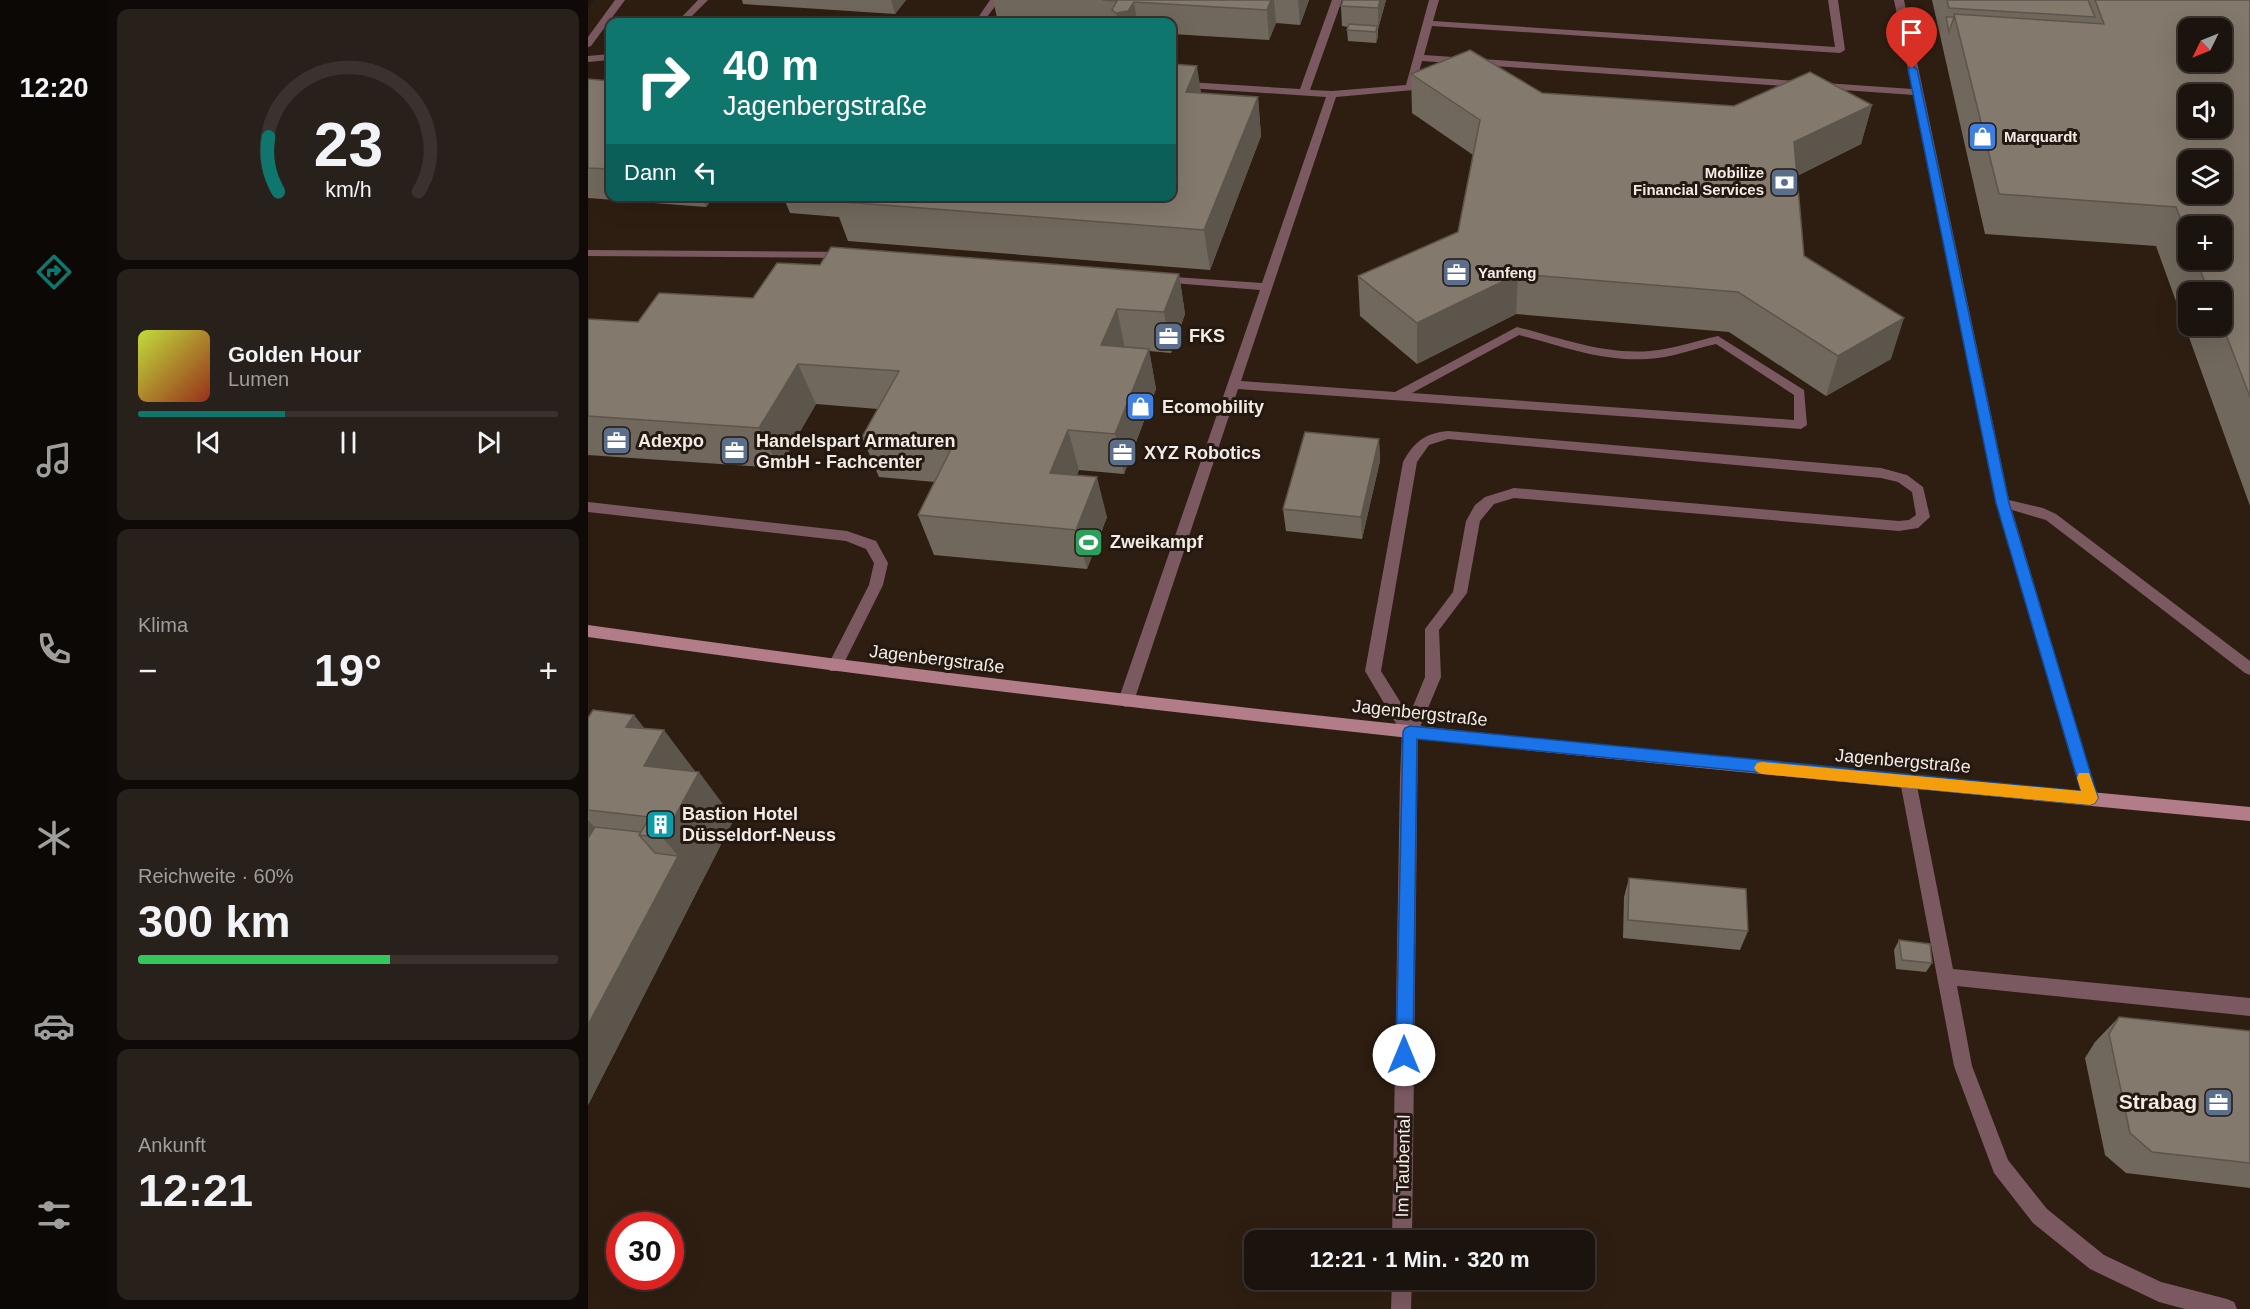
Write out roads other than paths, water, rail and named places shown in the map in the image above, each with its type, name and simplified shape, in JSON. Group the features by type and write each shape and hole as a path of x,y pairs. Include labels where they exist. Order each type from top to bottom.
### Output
{"street":[{"path":"607,18 620,0"},
{"path":"685,18 703,0"},
{"path":"982,18 995,0"},
{"path":"1304,92 1337,0"},
{"path":"1176,84 1332,94 1415,88 1418,58 1434,0"},
{"path":"1428,23 1840,50 1833,0"},
{"path":"1899,0 2003,503 2090,798"},
{"path":"588,44 606,19"},
{"path":"588,59 606,57"},
{"path":"1418,58 1917,92"},
{"path":"1475,72 1498,64"},
{"path":"1126,701 1332,94"},
{"path":"588,253 855,256"},
{"path":"1149,278 1267,287"},
{"path":"1233,385 1801,424 1800,393 1718,340 1670,353 1641,356 1598,353 1517,331 1398,396"},
{"path":"1448,435 1881,473 1902,478 1918,490 1923,517 1913,524 1899,526 1514,493 1501,495 1488,501 1477,510 1473,521 1460,593 1432,629 1433,677 1410,732 1373,671 1410,462 1418,447 1428,438 1448,435"},
{"path":"2003,503 2038,511 2051,517 2250,669"},
{"path":"588,507 848,536 871,545 881,563 876,585 835,667"},
{"name":"Jagenbergstraße","path":"588,631 835,667 1126,701 1410,732 2250,814"},
{"name":"Im Taubental","path":"1402,1230 1410,732"},
{"path":"1908,781 1963,1066 2001,1166 2040,1216 2097,1262 2159,1292 2227,1309"},
{"path":"1946,977 2250,1007"},
{"path":"1401,1309 1402,1290"}],"place":[{"name":"Marquardt","path":"1983,137"},
{"name":"Mobilize Financial Services","path":"1785,182"},
{"name":"Yanfeng","path":"1457,273"},
{"name":"FKS","path":"1168,336"},
{"name":"Ecomobility","path":"1141,407"},
{"name":"Adexpo","path":"617,441"},
{"name":"Handelspart Armaturen GmbH - Fachcenter","path":"735,451"},
{"name":"XYZ Robotics","path":"1123,453"},
{"name":"Zweikampf","path":"1089,542"},
{"name":"Bastion Hotel Düsseldorf-Neuss","path":"661,824"},
{"name":"Strabag","path":"2218,1102"}]}
